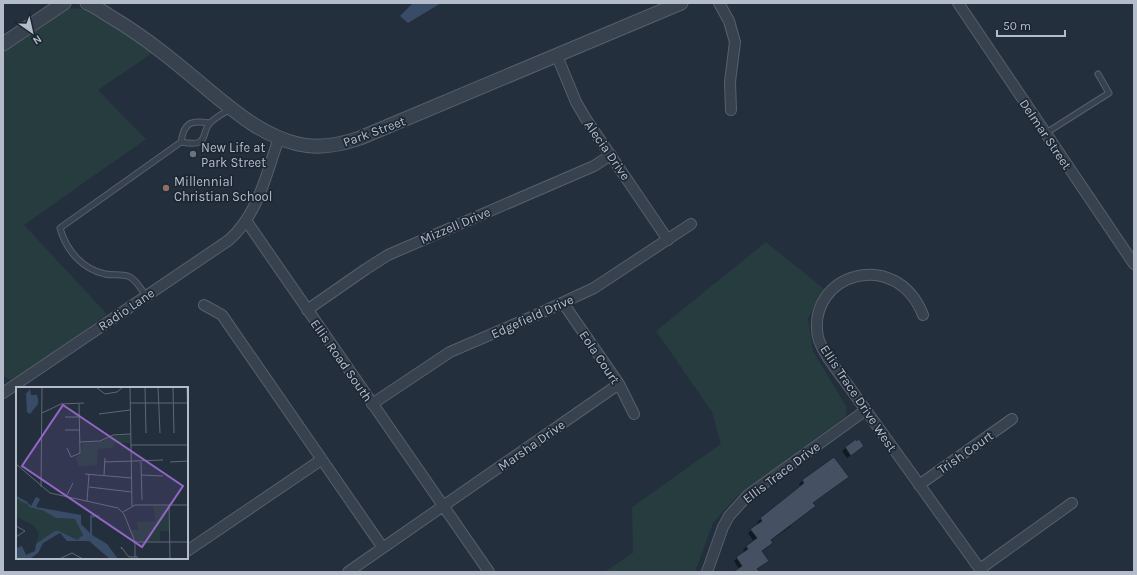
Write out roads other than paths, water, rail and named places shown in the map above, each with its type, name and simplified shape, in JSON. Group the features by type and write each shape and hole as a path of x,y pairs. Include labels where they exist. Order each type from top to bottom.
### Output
{"street":[{"path":"3,44 64,3"},
{"name":"Park Street","path":"87,3 129,27 165,54 250,124 279,138 298,144 316,146 345,143 404,121 681,3"},
{"path":"719,3 729,21 735,42 730,82 731,110"},
{"name":"Delmar Street","path":"958,3 1134,264"},
{"name":"Alecia Drive","path":"557,56 576,102 668,240"},
{"path":"247,222 254,210 279,138"},
{"name":"Mizzell Drive","path":"307,310 388,255 594,166 611,155"},
{"name":"Radio Lane","path":"5,388 229,240 247,222"},
{"name":"Ellis Road South","path":"247,222 489,572"},
{"name":"Edgefield Drive","path":"372,404 450,352 594,288 691,224"},
{"name":"Ellis Trace Drive West","path":"923,315 910,293 900,284 881,275 868,274 854,276 836,287 827,297 819,316 818,339 866,410 981,570"},
{"name":"Eola Court","path":"563,303 619,384 634,414"},
{"path":"204,305 222,316 383,548"},
{"name":"Marsha Drive","path":"348,572 619,384"},
{"name":"Ellis Trace Drive","path":"707,572 723,527 737,506 748,494 866,410"},
{"name":"Trish Court","path":"919,485 1012,419"},
{"path":"188,550 321,460"},
{"path":"981,570 1072,503"}],"lane":[{"path":"1046,133 1109,93 1098,74"},
{"path":"146,296 135,281 128,276 105,274 87,267 76,258 62,237 60,228 181,142 198,143 203,139 209,123 230,108"},
{"path":"181,142 186,126 192,122 209,123"}],"water":[{"path":"413,3 441,3 408,23 400,16"}],"place":[{"name":"New Life at Park Street","path":"193,154"},
{"name":"Millennial Christian School","path":"166,188"}]}
